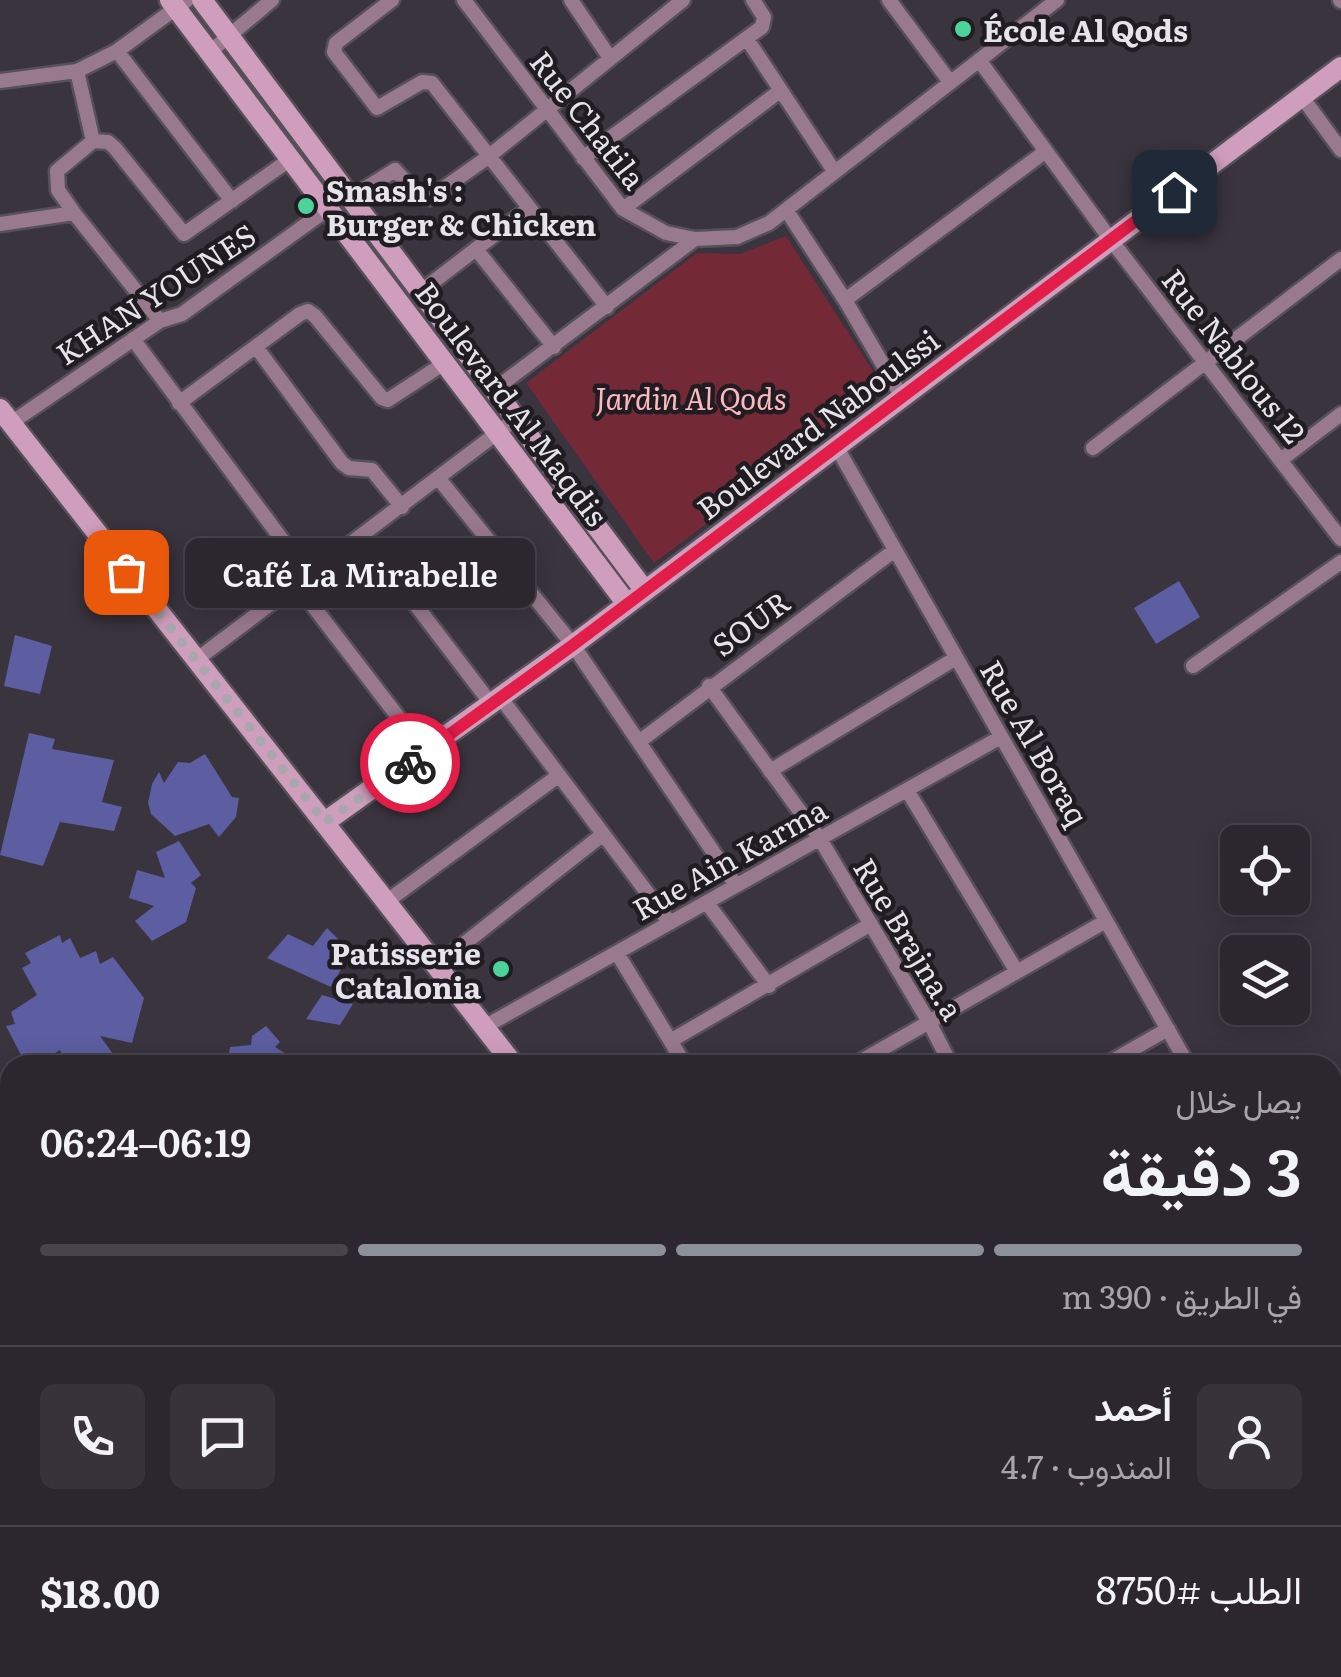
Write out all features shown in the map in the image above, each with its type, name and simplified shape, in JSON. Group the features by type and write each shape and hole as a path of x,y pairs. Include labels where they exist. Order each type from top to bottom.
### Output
{"street":[{"name":"Boulevard Al Maqdis","path":"202,0 645,591"},
{"path":"210,50 272,0"},
{"path":"392,0 333,46 377,108 422,82 432,84 607,306"},
{"name":"Rue Chatila","path":"464,0 623,209 666,233 694,240"},
{"path":"570,0 610,58"},
{"path":"350,198 394,170 420,197 430,198 488,157 683,0"},
{"path":"583,158 747,39 765,22 753,0"},
{"path":"889,0 950,82"},
{"path":"495,389 694,240 727,240 746,235 786,211 1057,0"},
{"name":"Boulevard Al Maqdis","path":"177,3 627,604"},
{"path":"0,80 77,71 117,51 177,3"},
{"path":"747,39 834,171"},
{"path":"117,51 232,201"},
{"name":"Rue Nablous 12","path":"978,60 1341,539"},
{"name":"Boulevard Naboulssi","path":"325,822 573,645 1341,67"},
{"path":"77,71 94,140"},
{"path":"623,209 780,91"},
{"path":"1302,96 1341,150"},
{"path":"160,320 58,190 57,171 94,140 108,142 184,234 292,158"},
{"path":"845,300 1046,151"},
{"name":"KHAN YOUNES","path":"6,416 160,320 182,314 329,208"},
{"path":"420,292 528,209"},
{"path":"786,211 902,396"},
{"path":"0,224 74,213"},
{"path":"476,249 554,347"},
{"path":"1092,448 1341,259"},
{"path":"179,403 308,312 382,398 388,400 446,362"},
{"path":"133,340 425,752"},
{"path":"256,347 342,463 349,468 372,470 402,507"},
{"path":"1282,460 1341,414"},
{"path":"6,416 506,1055"},
{"path":"196,660 517,418"},
{"name":"Rue Al Boraq","path":"836,446 1182,1055"},
{"path":"439,478 573,645 735,884"},
{"path":"364,537 558,776 670,923"},
{"name":"SOUR","path":"640,740 894,550"},
{"path":"1193,666 1341,562"},
{"path":"770,771 956,658"},
{"name":"Rue Brajna.a","path":"710,686 820,839 947,1055"},
{"name":"Rue Ain Karma","path":"484,1026 1001,737"},
{"path":"386,902 558,776"},
{"path":"907,790 1017,972"},
{"path":"436,966 602,835"},
{"path":"706,903 769,986"},
{"path":"871,1055 1106,920"},
{"path":"672,1040 871,924"},
{"path":"617,953 680,1055"},
{"path":"1124,1055 1168,1030"}],"green space":[{"name":"Jardin Al Qods","path":"786,236 885,390 654,563 526,383 697,253 740,254"}],"building":[{"path":"1179,581 1200,617 1156,644 1134,608"},
{"path":"15,635 52,646 40,694 4,686"},
{"path":"29,733 55,739 52,749 114,760 102,802 122,807 114,831 60,822 43,866 0,855"},
{"path":"205,754 232,797 239,798 236,817 219,837 209,824 175,836 151,814 148,803 152,784 159,772 164,783 178,762 190,763"},
{"path":"179,841 201,875 191,883 196,888 186,922 152,941 135,921 154,906 129,898 137,870 165,878 156,852"},
{"path":"327,928 351,952 331,987 267,958 288,934 313,946"},
{"path":"60,935 62,943 70,938 80,958 96,951 100,964 113,957 144,998 132,1043 100,1036 113,1054 62,1055 60,1050 52,1055 21,1055 6,1026 15,1024 11,1012 37,995 22,968 31,963 25,953"},
{"path":"322,995 353,1004 340,1025 306,1019"},
{"path":"266,1026 280,1042 275,1047 288,1055 229,1055 230,1047 251,1045 252,1036"}],"way so far":[{"path":"126,572 325,822 410,763"}],"place":[{"name":"École Al Qods","path":"963,29"},
{"name":"Smash's : Burger & Chicken","path":"306,206"},
{"name":"Café La Mirabelle","path":"126,572"},
{"name":"Patisserie Catalonia","path":"501,969"}],"route":[{"path":"410,763 573,645 1174,192"}]}
